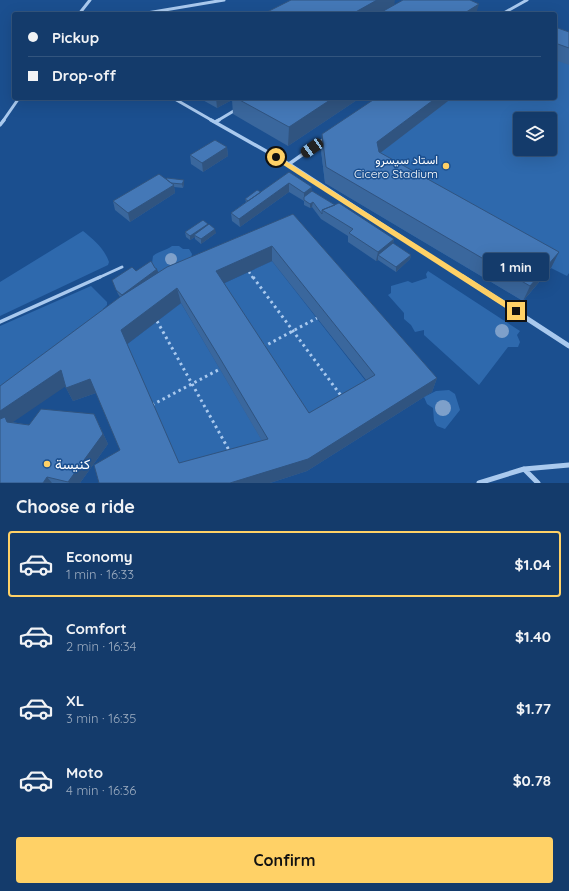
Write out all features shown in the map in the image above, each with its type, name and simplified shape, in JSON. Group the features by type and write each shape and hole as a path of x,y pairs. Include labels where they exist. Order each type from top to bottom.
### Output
{"street":[{"path":"81,12 90,0"},
{"path":"153,12 224,0"},
{"path":"505,12 527,0"},
{"path":"0,125 18,100"},
{"path":"176,100 289,164 569,346"},
{"path":"215,122 242,106"},
{"path":"289,164 333,133"},
{"path":"479,483 524,469 569,465"},
{"path":"524,469 538,483"}],"lane":[{"path":"0,322 122,267"}],"path":[{"path":"249,272 342,398"},
{"path":"258,350 317,318"},
{"path":"157,321 232,455"},
{"path":"152,405 220,369"}],"shaded area":[{"name":"استاد سيسرو Cicero Stadium","path":"557,44 569,48 569,273 567,276 551,268 523,301 325,183 321,150 392,100 557,100"},
{"path":"83,231 101,248 107,257 109,262 108,265 0,316 0,282"},
{"path":"172,246 179,246 183,249 189,249 192,254 191,258 178,272 156,273 152,263 153,256"},
{"path":"272,261 372,389 308,426 218,286"},
{"path":"428,271 520,331 517,335 520,342 518,347 508,347 479,385 424,335 424,330 415,332 411,325 404,319 404,313 388,295 391,293 391,286 408,281 412,283 427,278 426,274"},
{"path":"91,286 107,302 107,305 103,309 103,313 0,387 0,326"},
{"path":"181,303 269,452 183,476 126,345"},
{"path":"449,390 455,394 460,410 445,429 437,426 434,421 433,408 427,404 424,397 436,391"}],"building":[{"path":"291,0 377,0 356,12 267,12"},
{"path":"403,0 470,0 479,4 466,12 382,12"},
{"path":"557,28 569,32 569,48 557,44"},
{"path":"240,100 330,100 289,127"},
{"path":"373,100 433,100 377,142 379,152 559,252 530,286 326,167 322,134"},
{"path":"215,140 227,147 202,163 190,155"},
{"path":"289,172 312,187 304,193 289,183 239,219 231,213"},
{"path":"159,174 174,185 128,213 113,201"},
{"path":"166,179 184,180 182,184 171,183"},
{"path":"257,190 261,192 248,201 245,199"},
{"path":"312,191 335,205 322,210 322,214 313,202 310,204 304,200 304,197"},
{"path":"339,203 394,239 378,252 349,233 353,229 322,210"},
{"path":"293,214 437,378 308,459 230,483 99,483 94,465 120,450 90,379 66,388 61,370 0,411 0,386 120,297 167,267","holes":["272,246 375,375 309,413 216,271","177,288 218,355 268,439 179,463 121,330"]},
{"path":"203,220 208,224 190,236 185,232"},
{"path":"209,224 215,229 201,239 194,235"},
{"path":"393,243 411,255 396,267 378,255"},
{"path":"151,261 157,269 122,295 116,290 112,280 132,267 136,271"},
{"name":"كنيسة","path":"41,409 94,414 103,434 68,482 47,477 43,483 0,483 0,419 5,417 7,422 29,425"}],"place":[{"name":"استاد سيسرو Cicero Stadium","path":"446,166"},
{"name":"كنيسة","path":"47,464"}],"route":[{"path":"276,157 516,311"}]}
